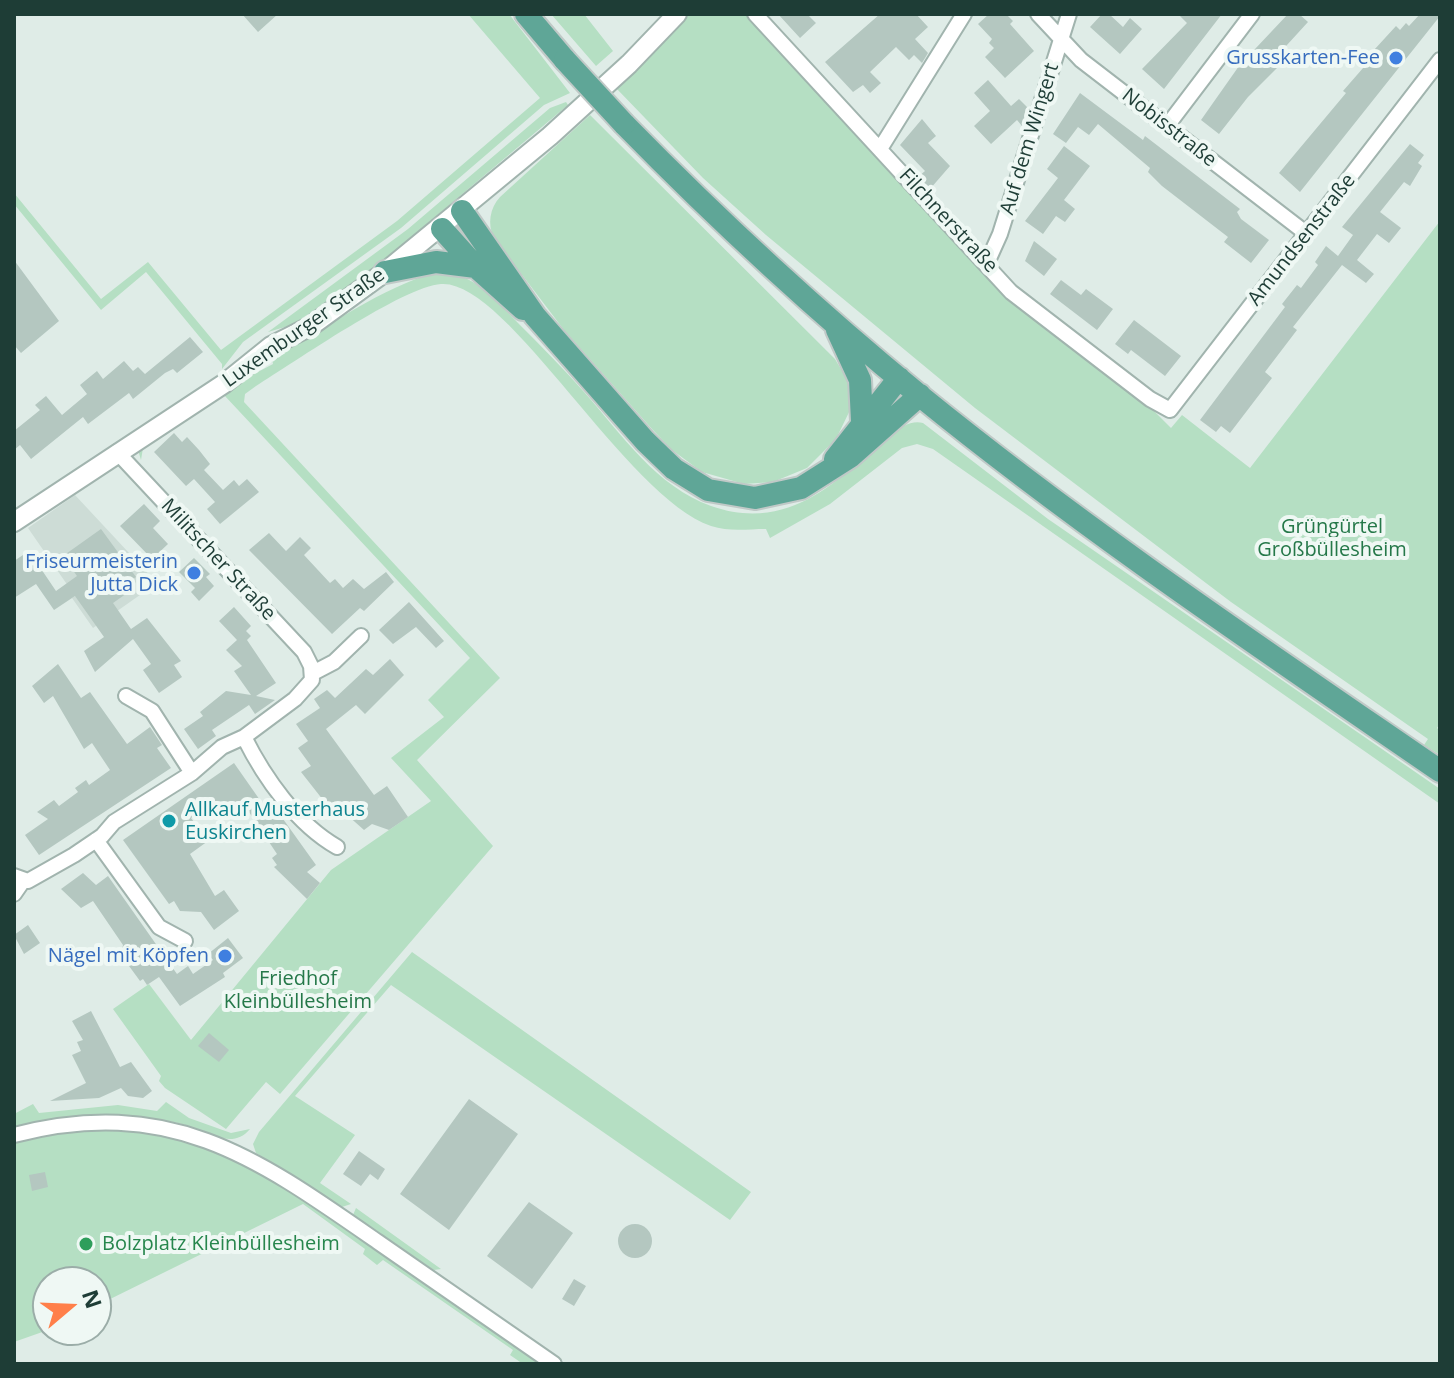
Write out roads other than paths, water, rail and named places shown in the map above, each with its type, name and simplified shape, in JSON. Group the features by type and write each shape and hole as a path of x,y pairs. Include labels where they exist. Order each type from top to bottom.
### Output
{"main road":[{"path":"526,14 624,124 735,235 899,378 1111,541 1440,771"},
{"path":"462,211 535,316 645,441 695,484 731,496 768,497 801,488 850,457 920,395"},
{"path":"442,229 476,267 517,305 535,316"},
{"path":"385,272 436,262 476,267"},
{"path":"833,322 860,380 862,421"},
{"path":"830,469 862,421 899,378"}],"street":[{"name":"Luxemburger Straße","path":"14,522 225,383 271,346 311,326 442,229 577,111 677,14"},
{"name":"Filchnerstraße","path":"755,14 1011,292 1160,404"},
{"path":"880,149 964,14"},
{"name":"Nobisstraße","path":"1038,14 1081,60 1307,234"},
{"name":"Auf dem Wingert","path":"987,263 1000,234 1069,14"},
{"path":"1167,126 1252,14"},
{"name":"Amundsenstraße","path":"1160,404 1170,410 1440,60"},
{"name":"Militscher Straße","path":"117,452 304,652 313,673"},
{"path":"14,894 23,879 96,840 114,822 192,773 222,747 244,737 305,691 313,673 334,662 361,636"},
{"path":"126,696 152,711 192,773"},
{"path":"244,737 292,809 313,833 337,847"},
{"path":"96,840 159,927 185,941"},
{"path":"14,1135 71,1123 116,1122 175,1130 221,1145 309,1194 554,1364"}],"place":[{"name":"Grusskarten-Fee","path":"1396,58"},
{"name":"Friseurmeisterin Jutta Dick","path":"194,573"},
{"name":"Allkauf Musterhaus Euskirchen","path":"169,821"},
{"name":"Nägel mit Köpfen","path":"225,956"},
{"name":"Bolzplatz Kleinbüllesheim","path":"86,1244"}],"park label":[{"name":"Grüngürtel Großbüllesheim","path":"1332,538"},
{"name":"Friedhof Kleinbüllesheim","path":"298,990"}]}
